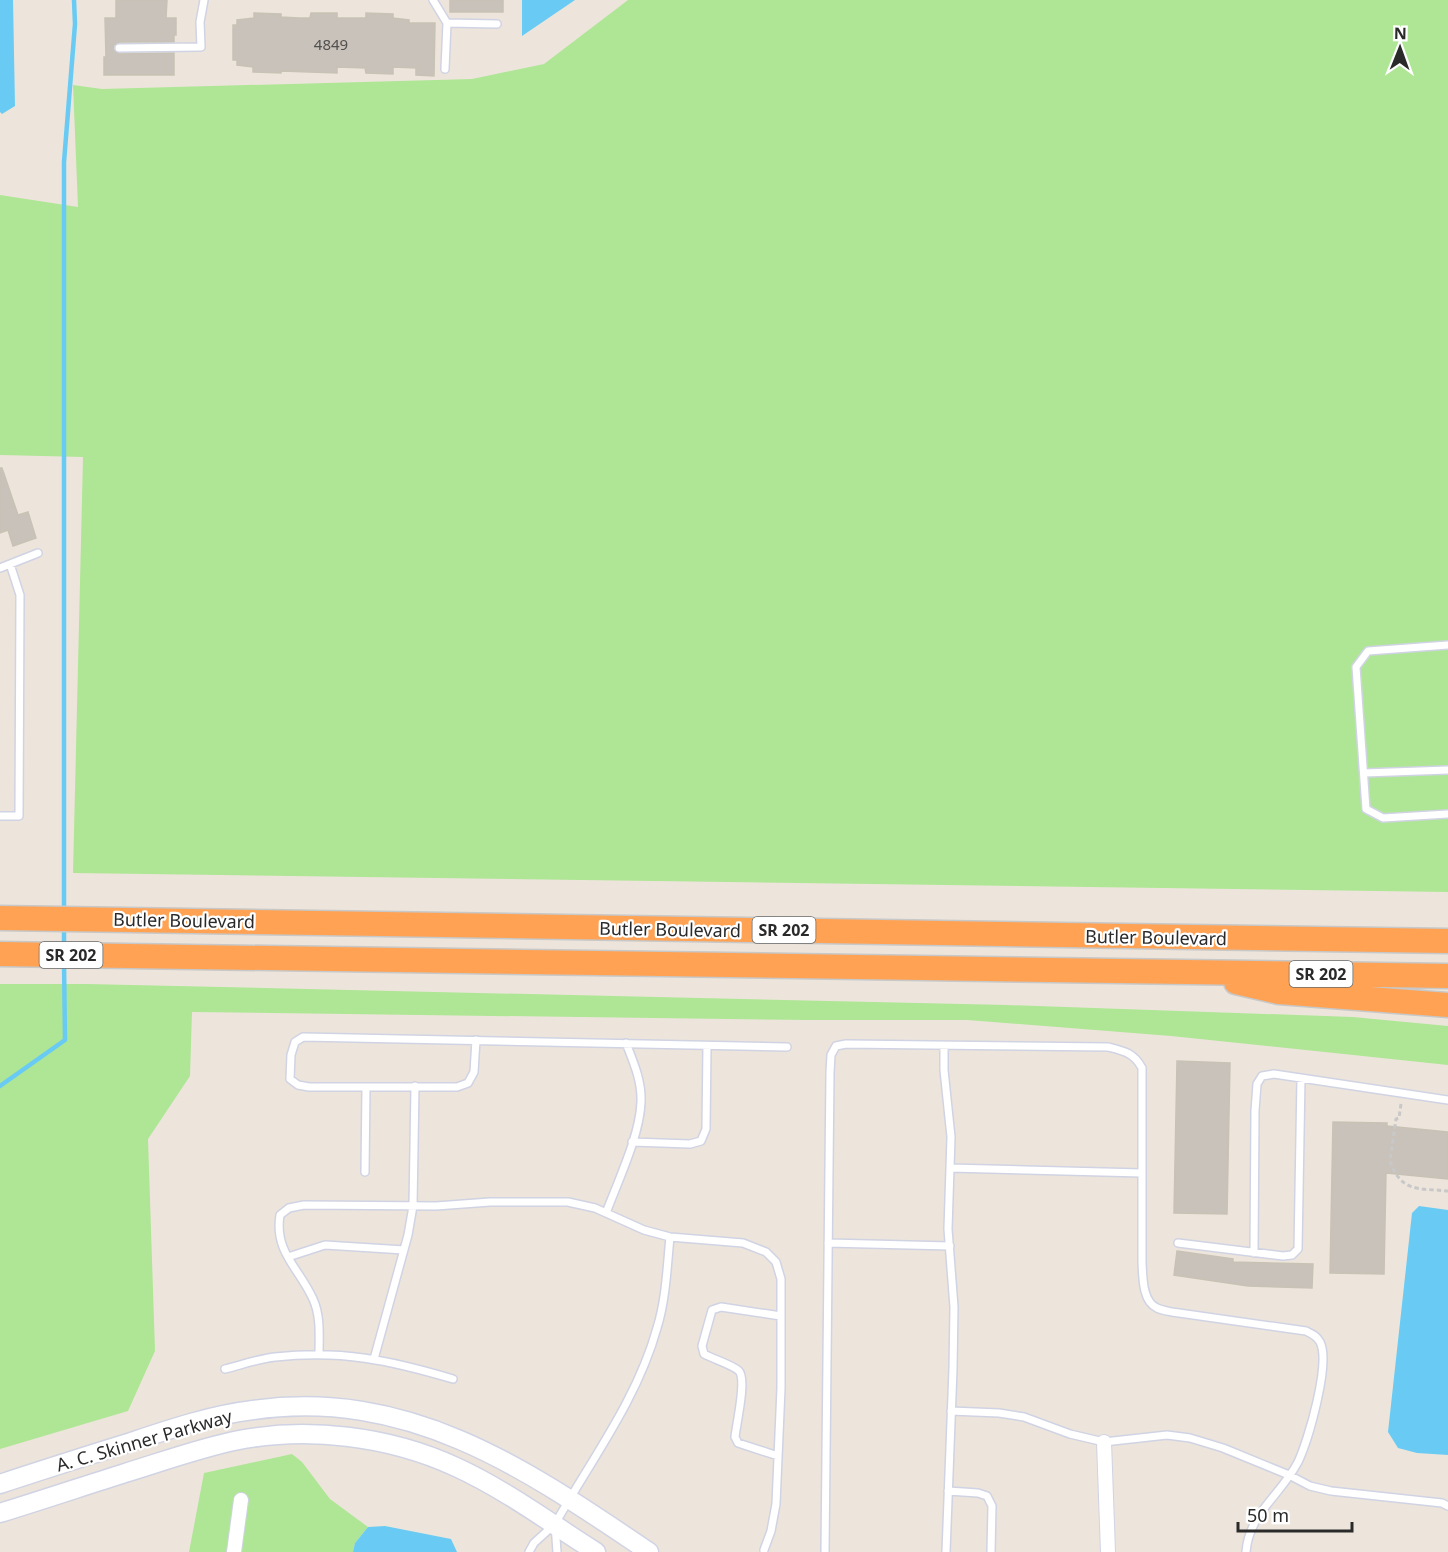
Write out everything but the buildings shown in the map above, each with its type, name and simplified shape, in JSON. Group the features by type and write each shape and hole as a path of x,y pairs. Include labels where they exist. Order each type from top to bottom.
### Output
{"highway":[{"name":"Butler Boulevard","path":"12,918 1448,941"},
{"path":"1394,941 1448,937"},
{"name":"Butler Boulevard","path":"11,954 1448,976"},
{"path":"1193,972 1279,992 1448,1005"}],"main road":[{"name":"A. C. Skinner Parkway","path":"0,1484 200,1420 252,1410 309,1407 364,1410 390,1415 444,1432 496,1456 570,1498 649,1552"},
{"name":"A. C. Skinner Parkway","path":"0,1513 210,1447 264,1437 318,1434 374,1441 427,1456 479,1478 596,1552"}],"street":[{"path":"1104,1442 1108,1552"},
{"path":"234,1552 241,1500"}],"lane":[{"path":"119,48 201,47 200,22 204,0"},
{"path":"433,0 447,23 446,69"},
{"path":"447,23 496,24"},
{"path":"0,568 38,553"},
{"path":"0,816 19,816 20,595 10,564"},
{"path":"1448,645 1368,651 1356,667 1366,809 1383,818 1448,813"},
{"path":"1364,773 1448,770"},
{"path":"476,1040 474,1072 468,1083 457,1087 298,1085 290,1079 291,1055 295,1042 303,1037 476,1040 626,1043 787,1047"},
{"path":"606,1213 632,1142 642,1101 637,1071 626,1043"},
{"path":"825,1552 830,1072 831,1055 836,1046 846,1044 1108,1047 1126,1051 1137,1058 1142,1068 1143,1284 1148,1300 1156,1308 1306,1331 1316,1336 1322,1344 1316,1409 1309,1436 1289,1476 1251,1526 1246,1552"},
{"path":"632,1142 690,1144 701,1141 706,1129 707,1046"},
{"path":"944,1046 944,1070 951,1137 948,1229 954,1307 946,1552"},
{"path":"1254,1253 1255,1111 1257,1084 1262,1076 1274,1074 1448,1100"},
{"path":"1178,1243 1283,1256 1292,1255 1298,1249 1301,1078"},
{"path":"374,1359 404,1250 413,1206 416,1086"},
{"path":"365,1172 366,1087"},
{"path":"951,1168 1142,1173"},
{"path":"319,1355 318,1319 314,1300 283,1248 278,1230 280,1215 289,1208 304,1205 413,1206 490,1202 568,1202 595,1208 644,1230 670,1237 742,1243 766,1252 776,1262 781,1280 781,1316 776,1504 771,1531 764,1550"},
{"path":"529,1552 534,1543 555,1524 607,1440 642,1371 658,1328 666,1287 670,1237"},
{"path":"828,1243 950,1246"},
{"path":"288,1257 325,1245 404,1250"},
{"path":"778,1456 738,1443 735,1437 741,1376 738,1371 704,1354 702,1346 712,1310 721,1307 781,1316"},
{"path":"225,1369 273,1358 319,1355 359,1356 402,1364 453,1379"},
{"path":"951,1411 999,1413 1024,1417 1070,1434 1104,1442 1167,1435 1190,1438 1223,1448 1310,1486 1331,1491 1442,1503 1448,1506"},
{"path":"948,1491 978,1493 987,1496 992,1506 991,1552"},
{"path":"555,1524 557,1552"}],"path":[{"path":"1402,1094 1390,1161 1392,1166 1402,1183 1411,1187 1448,1191"}],"green space":[{"path":"628,0 1448,0 1448,892 73,873 83,457 0,455 0,195 78,207 73,85 102,89 472,79 544,64"},
{"path":"0,984 87,984 1007,1005 1353,1017 1448,1026 1448,1065 1171,1036 967,1020 192,1012 190,1076 148,1139 155,1351 128,1411 0,1449"},
{"path":"292,1454 302,1462 330,1499 368,1527 355,1543 353,1552 189,1552 204,1473"}],"water":[{"path":"0,0 13,0 15,106 2,114 0,112"},
{"path":"522,0 575,0 522,36"},
{"path":"1419,1206 1448,1210 1448,1455 1417,1453 1398,1448 1388,1432 1412,1213"},
{"path":"385,1526 451,1539 457,1552 353,1552 355,1543 368,1527"}],"waterway":[{"path":"64,912 64,162 75,24 74,0"},
{"path":"64,926 64,948"},
{"path":"0,1086 65,1040 64,962"}]}
